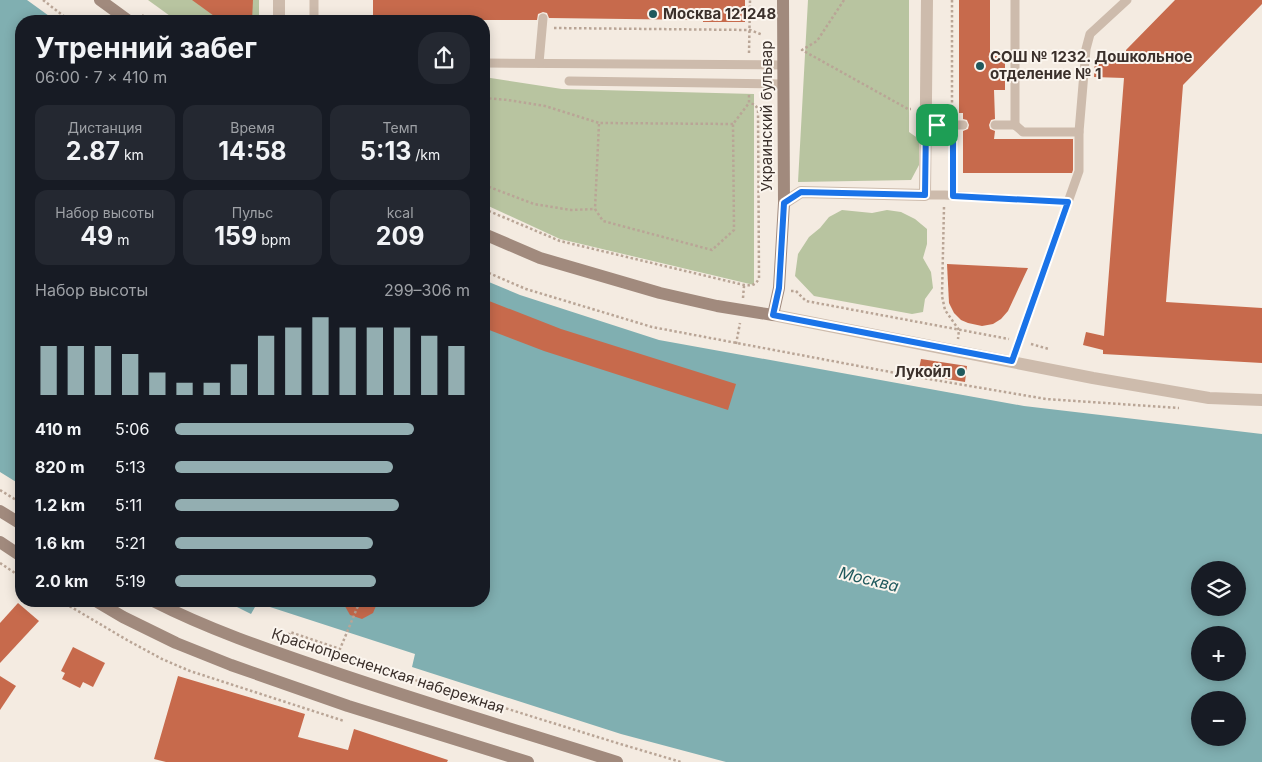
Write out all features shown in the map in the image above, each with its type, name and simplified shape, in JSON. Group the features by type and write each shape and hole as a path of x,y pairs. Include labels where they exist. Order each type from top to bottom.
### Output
{"main road":[{"path":"100,0 121,15"},
{"name":"Украинский бульвар","path":"773,315 779,288 784,203 783,0"},
{"path":"490,237 540,258 660,293 718,306 773,315"},
{"path":"0,510 15,520"},
{"path":"0,542 15,552"},
{"path":"107,607 176,643 231,665 348,706 528,762"},
{"name":"Краснопресненская набережная","path":"165,607 240,640 357,680 616,762"}],"street":[{"path":"279,0 279,15"},
{"path":"925,195 927,0"},
{"name":"Украинский бульвар","path":"784,203 801,192 925,195"},
{"path":"773,315 1084,376 1209,398 1262,400"}],"lane":[{"path":"314,0 314,15"},
{"path":"1015,0 1015,125"},
{"path":"1012,361 1079,171 1079,132 1086,49 1090,34 1127,0"},
{"path":"539,63 543,18"},
{"path":"490,63 783,65"},
{"path":"569,81 783,84"},
{"path":"926,125 963,125"},
{"path":"995,125 1015,125 1023,132 1079,132"},
{"path":"925,195 1068,202"}],"path":[{"path":"43,0 62,15"},
{"path":"844,0 817,41 802,50 908,109 952,109"},
{"path":"952,0 953,125 942,296 945,310 959,330 958,351"},
{"path":"542,28 750,30 763,35"},
{"path":"490,98 545,106 599,122 733,124"},
{"path":"490,211 560,241 744,285 750,286 757,282 759,278 759,258 757,107 749,103 733,124 734,230 712,250 603,220 595,209 599,122"},
{"path":"490,187 534,204 571,210 595,209"},
{"path":"490,274 526,289 652,327 736,344 1046,399 1186,409"},
{"path":"757,282 796,292 806,301 1019,341 1049,349"},
{"path":"0,490 15,499"},
{"path":"0,563 15,573"},
{"path":"284,639 287,640 290,632 340,649 358,607"},
{"path":"297,643 681,762"}],"green space":[{"path":"148,0 259,0 259,15 169,15"},
{"path":"808,0 909,0 909,132 919,139 919,165 911,180 798,182"},
{"path":"490,78 562,89 754,94 754,285 560,239 490,207"},
{"path":"842,210 872,213 887,210 901,212 915,219 927,229 927,244 923,258 931,272 933,288 925,299 923,312 912,314 814,296 795,276 798,254 809,237 829,217"}],"water":[{"path":"0,0 27,0 48,15 15,15 15,481 0,472"},
{"name":"Москва","path":"490,282 520,295 659,340 1024,406 1262,434 1262,762 726,762 621,734 412,667 415,654 270,607 490,607"},
{"path":"237,607 255,607 251,614"}],"building":[{"path":"192,0 253,0 252,15 213,15"},
{"path":"373,0 745,0 745,22 549,18 547,13 543,12 538,14 537,20 490,20 490,15 373,15"},
{"path":"959,0 990,0 990,56 1005,56 1005,90 994,90 995,119 991,120 989,125 990,129 995,131 994,139 1073,139 1072,173 963,173 963,131 968,129 969,125 967,120 963,119 963,113 959,113"},
{"path":"1175,0 1262,0 1262,4 1183,85 1166,302 1262,308 1262,363 1103,354 1103,350 1083,345 1086,332 1104,336 1124,78 1094,77 1095,57 1126,59 1126,50"},
{"path":"947,264 1028,268 1008,311 993,324 982,326 961,320 954,313 949,303"},
{"path":"490,301 561,329 736,384 728,410 544,351 490,330"},
{"path":"921,359 967,366 965,382 918,374"},
{"path":"15,606 23,607 39,621 0,663 0,623"},
{"path":"345,607 376,607 373,613 362,619 350,615"},
{"path":"73,647 105,663 93,687 83,682 80,688 62,679 65,673 61,671"},
{"path":"0,676 16,686 0,710"},
{"path":"178,676 305,714 298,737 348,750 354,729 448,760 447,762 166,762 154,759"}],"place":[{"name":"Москва 121248","path":"653,14"},
{"name":"СОШ № 1232. Дошкольное отделение № 1","path":"980,66"},
{"name":"Лукойл","path":"961,372"}],"route":[{"path":"926,125 937,125 953,125 953,196 1068,202 1012,361 773,315 779,288 784,203 801,192 925,195 926,125"}]}
